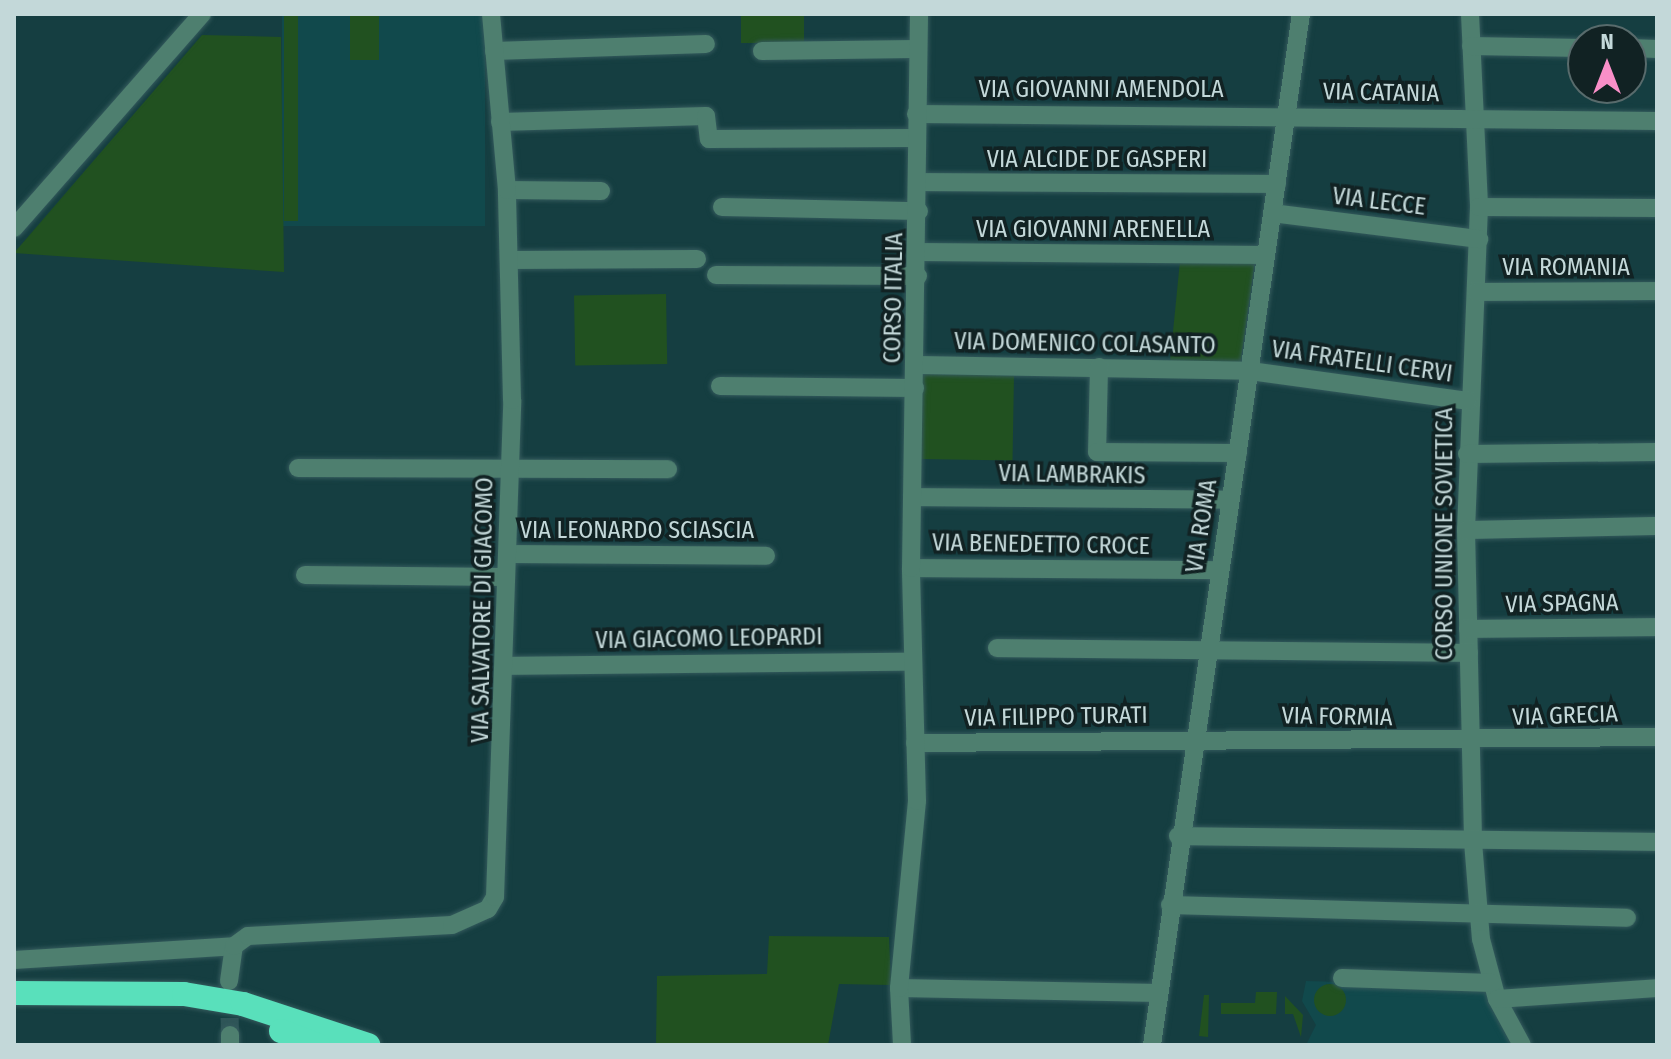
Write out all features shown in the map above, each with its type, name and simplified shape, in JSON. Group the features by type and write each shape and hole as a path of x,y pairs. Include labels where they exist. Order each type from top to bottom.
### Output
{"highway":[{"path":"14,993 184,994 357,1040"},
{"path":"14,1007 186,1009 318,1045"}],"street":[{"path":"14,228 202,14"},
{"name":"VIA SALVATORE DI GIACOMO","path":"14,960 234,946 248,936 452,925 488,909 500,878 509,472 507,190 491,14"},
{"name":"CORSO ITALIA","path":"720,386 915,388 918,365 919,211 914,49 919,14"},
{"name":"VIA ROMA","path":"1152,1045 1178,836 1198,740 1206,648 1238,453 1301,14"},
{"name":"CORSO UNIONE SOVIETICA","path":"1470,14 1479,207 1468,401 1466,530 1474,743 1473,842 1477,913 1495,991 1522,1045"},
{"path":"494,51 706,44"},
{"path":"1471,46 1567,48"},
{"path":"762,51 914,49"},
{"name":"VIA GIOVANNI AMENDOLA","path":"916,114 1287,115"},
{"name":"VIA CATANIA","path":"1287,115 1657,121"},
{"path":"500,122 706,116 709,139 915,138"},
{"name":"VIA ALCIDE DE GASPERI","path":"917,182 1277,184"},
{"path":"507,190 601,191"},
{"path":"722,207 919,211"},
{"path":"1479,207 1657,208"},
{"name":"VIA LECCE","path":"1272,213 1479,239"},
{"name":"VIA GIOVANNI ARENELLA","path":"918,252 1266,255"},
{"path":"509,260 697,259"},
{"path":"716,275 918,276"},
{"name":"VIA ROMANIA","path":"1476,292 1657,291"},
{"name":"VIA DOMENICO COLASANTO","path":"918,365 1250,371"},
{"path":"1099,367 1097,452 1238,453"},
{"name":"VIA FRATELLI CERVI","path":"1250,371 1468,401"},
{"path":"902,1045 899,988 917,832 911,568 915,388"},
{"path":"1467,454 1657,452"},
{"path":"298,468 509,472 668,469"},
{"name":"VIA LAMBRAKIS","path":"912,497 1230,500"},
{"path":"1466,530 1657,526"},
{"name":"VIA LEONARDO SCIASCIA","path":"507,554 766,556"},
{"name":"VIA BENEDETTO CROCE","path":"911,568 1219,570"},
{"path":"305,575 506,577"},
{"name":"VIA SPAGNA","path":"1468,629 1657,627"},
{"path":"997,648 1469,653"},
{"name":"VIA GIACOMO LEOPARDI","path":"504,666 913,662"},
{"name":"VIA GRECIA","path":"1474,743 1657,737"},
{"name":"VIA FORMIA","path":"1198,740 1474,743"},
{"name":"VIA FILIPPO TURATI","path":"915,743 1198,740"},
{"path":"1178,836 1657,842"},
{"path":"1170,905 1627,918"},
{"path":"229,981 234,946"},
{"path":"1342,978 1495,991 1657,988"},
{"path":"899,988 1159,993"}],"shaded area":[{"path":"282,14 485,14 485,226 282,226"},
{"path":"1306,981 1482,986 1511,1045 1306,1045 1316,1025 1302,1001"}],"green space":[{"path":"284,14 298,14 298,221 284,221"},
{"path":"350,14 379,14 379,60 350,60"},
{"path":"741,14 804,14 804,43 741,43"},
{"path":"202,35 281,37 284,272 14,253"},
{"path":"1180,261 1255,261 1240,366 1170,362"},
{"path":"666,294 667,364 575,366 574,296"},
{"path":"921,374 1014,376 1013,461 920,459"},
{"path":"769,936 889,937 891,985 839,984 828,1045 656,1045 657,976 767,974"},
{"path":"1330,984 1341,989 1346,1000 1341,1011 1330,1016 1319,1011 1314,1000 1319,989"},
{"path":"1256,992 1277,992 1276,1014 1221,1014 1221,1003 1255,1003"},
{"path":"1204,995 1209,995 1208,1037 1199,1036"},
{"path":"1285,996 1303,1015 1301,1037 1293,1014 1285,1014"}],"tunnel":[{"path":"229,991 230,1035"}]}
